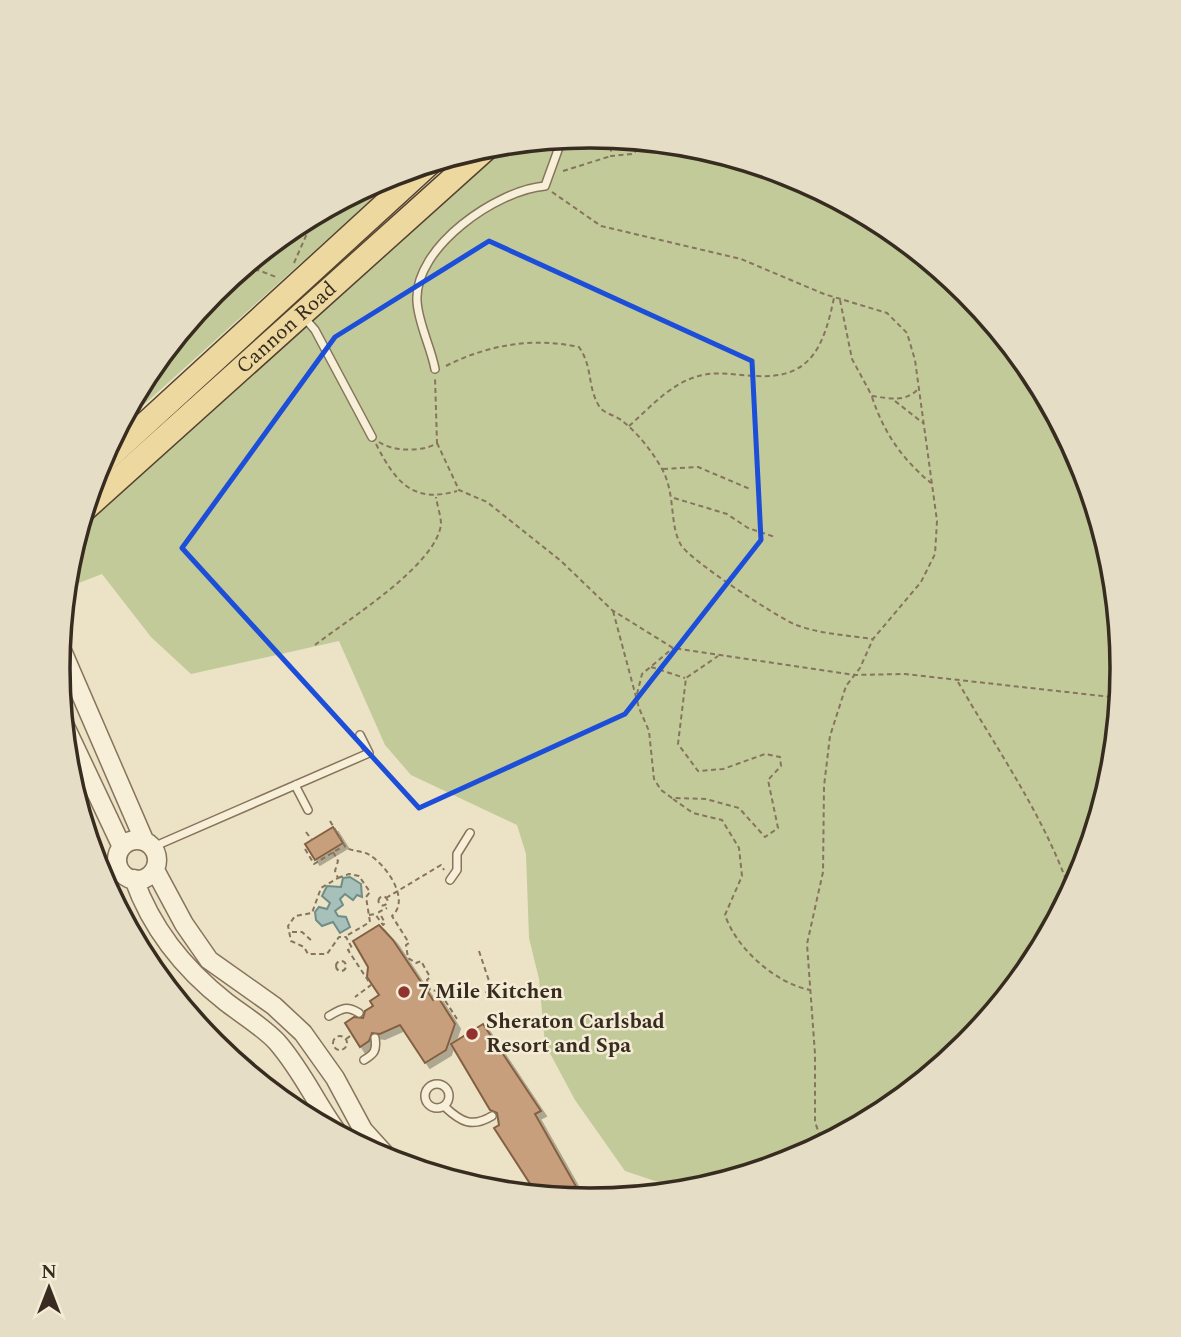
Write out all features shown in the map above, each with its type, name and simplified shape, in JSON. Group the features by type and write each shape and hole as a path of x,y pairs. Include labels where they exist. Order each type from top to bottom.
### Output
{"main road":[{"name":"Cannon Road","path":"100,496 471,162"},
{"name":"Cannon Road","path":"121,444 293,276 407,182"}],"street":[{"path":"70,670 98,736 158,859 155,870 146,878 134,879 124,875 118,866 121,847 77,752"},
{"path":"76,745 98,736"},
{"path":"121,847 132,840 149,844"},
{"path":"155,870 209,960 290,1020 335,1078 363,1130 373,1141"},
{"path":"134,879 144,908 179,959 200,981 272,1037 303,1074 330,1119"},
{"path":"179,959 198,944"},
{"path":"272,1037 290,1020"}],"lane":[{"path":"435,369 416,303 426,265 472,216 531,187 545,186 559,149"},
{"path":"303,316 316,330 372,437"},
{"path":"149,844 369,753 360,735"},
{"path":"295,785 307,810"},
{"path":"450,880 457,870 457,854 470,833"},
{"path":"329,1016 342,1008 350,1007 359,1013"},
{"path":"364,1060 374,1054 377,1048 375,1038"},
{"path":"445,1107 465,1123 483,1122 492,1116"}],"path":[{"path":"611,149 611,156"},
{"path":"551,174 611,156 633,154 637,150"},
{"path":"545,186 601,226 741,259 834,297 887,313 907,333 919,388 937,521 935,554 930,567 873,639 836,711 830,736 824,786 823,872 807,944 815,1054 815,1122 820,1136"},
{"path":"255,271 293,276 309,231"},
{"path":"629,426 676,385 708,374 772,377 791,373 810,361 822,342 834,297"},
{"path":"840,299 852,359 872,396 881,425 898,451 932,485"},
{"path":"459,490 438,443 435,369 472,352 505,345 556,342 579,347 589,362 592,390 601,409 629,426 662,469 673,498 673,517 682,545 730,585 795,624 873,639"},
{"path":"872,396 892,399 911,397 919,388"},
{"path":"892,399 924,424"},
{"path":"372,437 385,446 398,448 429,448 438,443"},
{"path":"372,437 388,469 405,486 436,497 459,490 487,502 561,561 612,611 673,648 855,675 905,674 1110,696"},
{"path":"662,469 698,467 750,489"},
{"path":"315,645 391,586 429,551 441,524 436,497"},
{"path":"673,498 727,514 748,528 775,537"},
{"path":"612,611 636,699 649,732 654,779 661,790 693,813 722,820 739,848 742,876 725,915 737,942 786,982 810,990"},
{"path":"636,699 642,674 673,648"},
{"path":"672,798 706,799 739,808 765,837 778,828 768,780 781,766 780,757 765,754 723,769 698,771 685,757 678,744 686,678 718,656"},
{"path":"650,667 686,678"},
{"path":"956,680 1035,814 1066,879"},
{"path":"330,821 346,848 376,860 397,892 400,905 393,916"},
{"path":"306,832 312,840"},
{"path":"305,849 314,864 340,848"},
{"path":"333,852 338,861 335,871 338,878"},
{"path":"379,902 381,897 386,898 441,865 445,871"},
{"path":"349,874 359,876 370,892 366,897 369,904 370,922 346,937 339,937 327,954 311,955 291,941 290,919 300,913 312,913 321,888 338,878 349,874"},
{"path":"369,915 375,914 383,925 385,923 379,912 386,906 386,898"},
{"path":"369,904 379,902 386,906 409,943 405,945 408,958 416,963 421,961 430,977 430,990 439,991 457,1019"},
{"path":"291,932 302,932 313,942"},
{"path":"346,937 354,959 371,985 355,996"},
{"path":"479,951 489,981 486,992 488,996 499,989"},
{"path":"345,964 354,959"},
{"path":"346,1039 353,1034"}],"highlighted area":[{"path":"489,241 752,361 761,540 625,714 419,808 182,548 335,337"}],"green space":[{"path":"556,149 625,149 692,158 758,176 821,202 851,218 880,236 934,277 982,325 1003,352 1023,379 1057,438 1083,501 1093,534 1107,601 1110,634 1107,736 1101,770 1083,836 1057,899 1023,958 982,1012 934,1060 880,1101 821,1135 758,1161 664,1184 625,1171 575,1100 545,1044 539,979 529,938 526,854 517,825 411,775 385,745 339,641 191,674 151,637 102,574 77,584 93,516 490,158"},
{"path":"377,194 140,408 158,379 199,325 247,277 301,236"}],"water":[{"path":"350,877 361,884 362,897 357,895 353,900 345,894 340,899 343,905 335,911 338,916 346,917 350,927 340,933 333,922 322,926 316,920 315,912 319,907 327,909 330,903 322,896 327,886 341,887 343,878"}],"building":[{"path":"333,827 343,843 315,860 305,844"},
{"name":"7 Mile Kitchen","path":"379,925 393,940 433,1000 438,997 455,1024 446,1050 425,1063 400,1025 380,1034 372,1033 369,1041 360,1047 345,1023 354,1017 363,1018 365,1011 373,1006 370,1001 379,995 367,977 368,967 353,941"},
{"path":"483,1024 541,1111 535,1114 577,1189 531,1186 494,1128 499,1125 497,1113 490,1110 451,1044"}],"place":[{"name":"7 Mile Kitchen","path":"404,992"},
{"name":"Sheraton Carlsbad Resort and Spa","path":"472,1034"}]}
